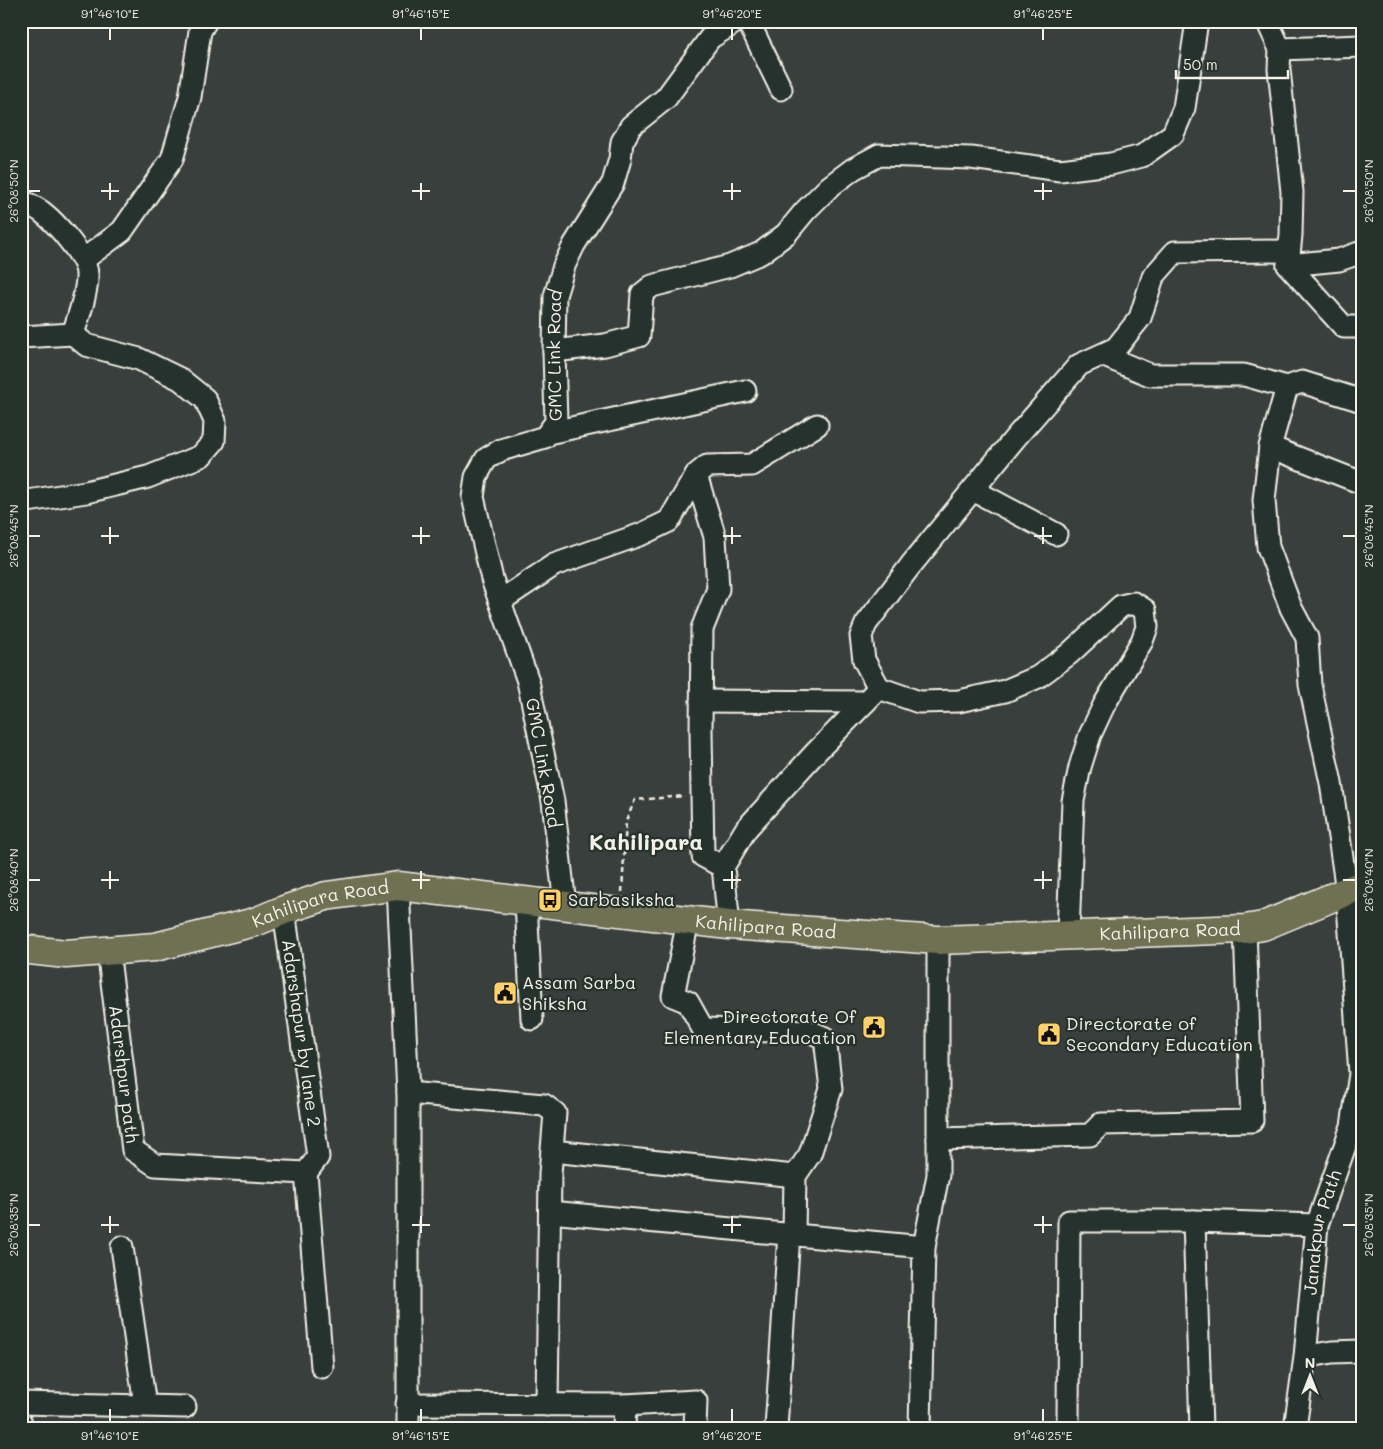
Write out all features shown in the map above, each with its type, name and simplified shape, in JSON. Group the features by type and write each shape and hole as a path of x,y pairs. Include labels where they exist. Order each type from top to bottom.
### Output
{"main road":[{"name":"Kahilipara Road","path":"21,949 66,954 155,947 255,922 326,896 398,886 729,925 938,940 1245,929 1263,926 1354,888"}],"street":[{"path":"83,260 122,230 172,159 190,97 200,31 206,21"},
{"name":"GMC Link Road","path":"565,905 553,801 528,681 492,579 473,497 476,476 486,459 493,454 545,437 556,422 555,296 564,266 574,245 614,183 622,142 631,126 666,98 710,38 737,21"},
{"path":"748,21 781,89"},
{"path":"554,351 604,345 639,336 642,294 652,286 730,266 761,253 786,234 805,211 830,187 853,169 879,155 971,158 1060,170 1111,164 1142,156 1173,134 1184,108 1197,21"},
{"path":"1267,21 1280,49 1279,69 1292,192 1288,258 1344,327 1362,327"},
{"path":"1280,49 1362,46"},
{"path":"21,200 41,212 62,231 83,260 88,273 82,307 72,334"},
{"path":"872,695 864,660 862,636 866,624 911,565 1079,366 1116,348 1140,318 1153,277 1175,252 1339,260 1362,252"},
{"path":"21,337 72,334 86,345 139,359 180,379 205,399 215,421 214,441 201,456 148,477 86,492 21,502"},
{"path":"1102,354 1150,375 1244,375 1286,387 1302,382 1362,401"},
{"name":"Janakpur Path","path":"1286,387 1270,446 1264,500 1268,547 1291,608 1307,638 1310,685 1354,888 1360,1074 1352,1126 1317,1225 1305,1357 1295,1428"},
{"path":"548,433 745,391"},
{"path":"500,600 554,565 642,534 669,521 696,475 707,466 752,465 817,425"},
{"path":"1270,446 1362,483"},
{"path":"696,475 715,537 718,589 702,629 703,856 723,867"},
{"path":"973,490 1056,534"},
{"path":"701,701 872,695 919,702 959,701 1005,691 1038,677 1069,654 1121,606 1134,602 1145,610 1147,627 1142,641 1104,705 1090,735 1080,767 1073,801 1068,935"},
{"path":"729,925 723,867 746,829 816,752 872,695"},
{"path":"398,886 408,1093 408,1428"},
{"path":"526,902 532,1019"},
{"name":"Adarshapur by lane 2","path":"284,910 312,1165 322,1367"},
{"path":"688,920 673,996 688,1002 703,1029 811,1032 826,1038 831,1089 810,1154 794,1176 792,1235 776,1428"},
{"path":"938,1139 1090,1135 1101,1124 1252,1121 1245,929"},
{"path":"920,1428 924,1247 938,1175 938,940"},
{"name":"Adarshpur path","path":"108,950 132,1150 155,1166 312,1165"},
{"path":"408,1093 544,1105 555,1113 550,1212 548,1406"},
{"path":"552,1151 794,1176"},
{"path":"550,1212 924,1247"},
{"path":"1068,1428 1069,1220 1194,1220 1317,1225"},
{"path":"1194,1220 1201,1428"},
{"path":"122,1247 145,1405"},
{"path":"1305,1357 1332,1352 1362,1351"},
{"path":"407,1404 548,1406 625,1405 696,1401 695,1428"},
{"path":"21,1403 185,1407"},
{"path":"624,1428 625,1405"},
{"path":"21,1423 23,1428"}],"path":[{"path":"622,893 626,821 634,800 702,794"}],"place":[{"name":"Sarbasiksha","path":"550,900"},
{"name":"Assam Sarba Shiksha","path":"505,993"},
{"name":"Directorate Of Elementary Education","path":"874,1027"},
{"name":"Directorate of Secondary Education","path":"1049,1034"}],"district":[{"name":"Kahilipara","path":"646,842"}]}
